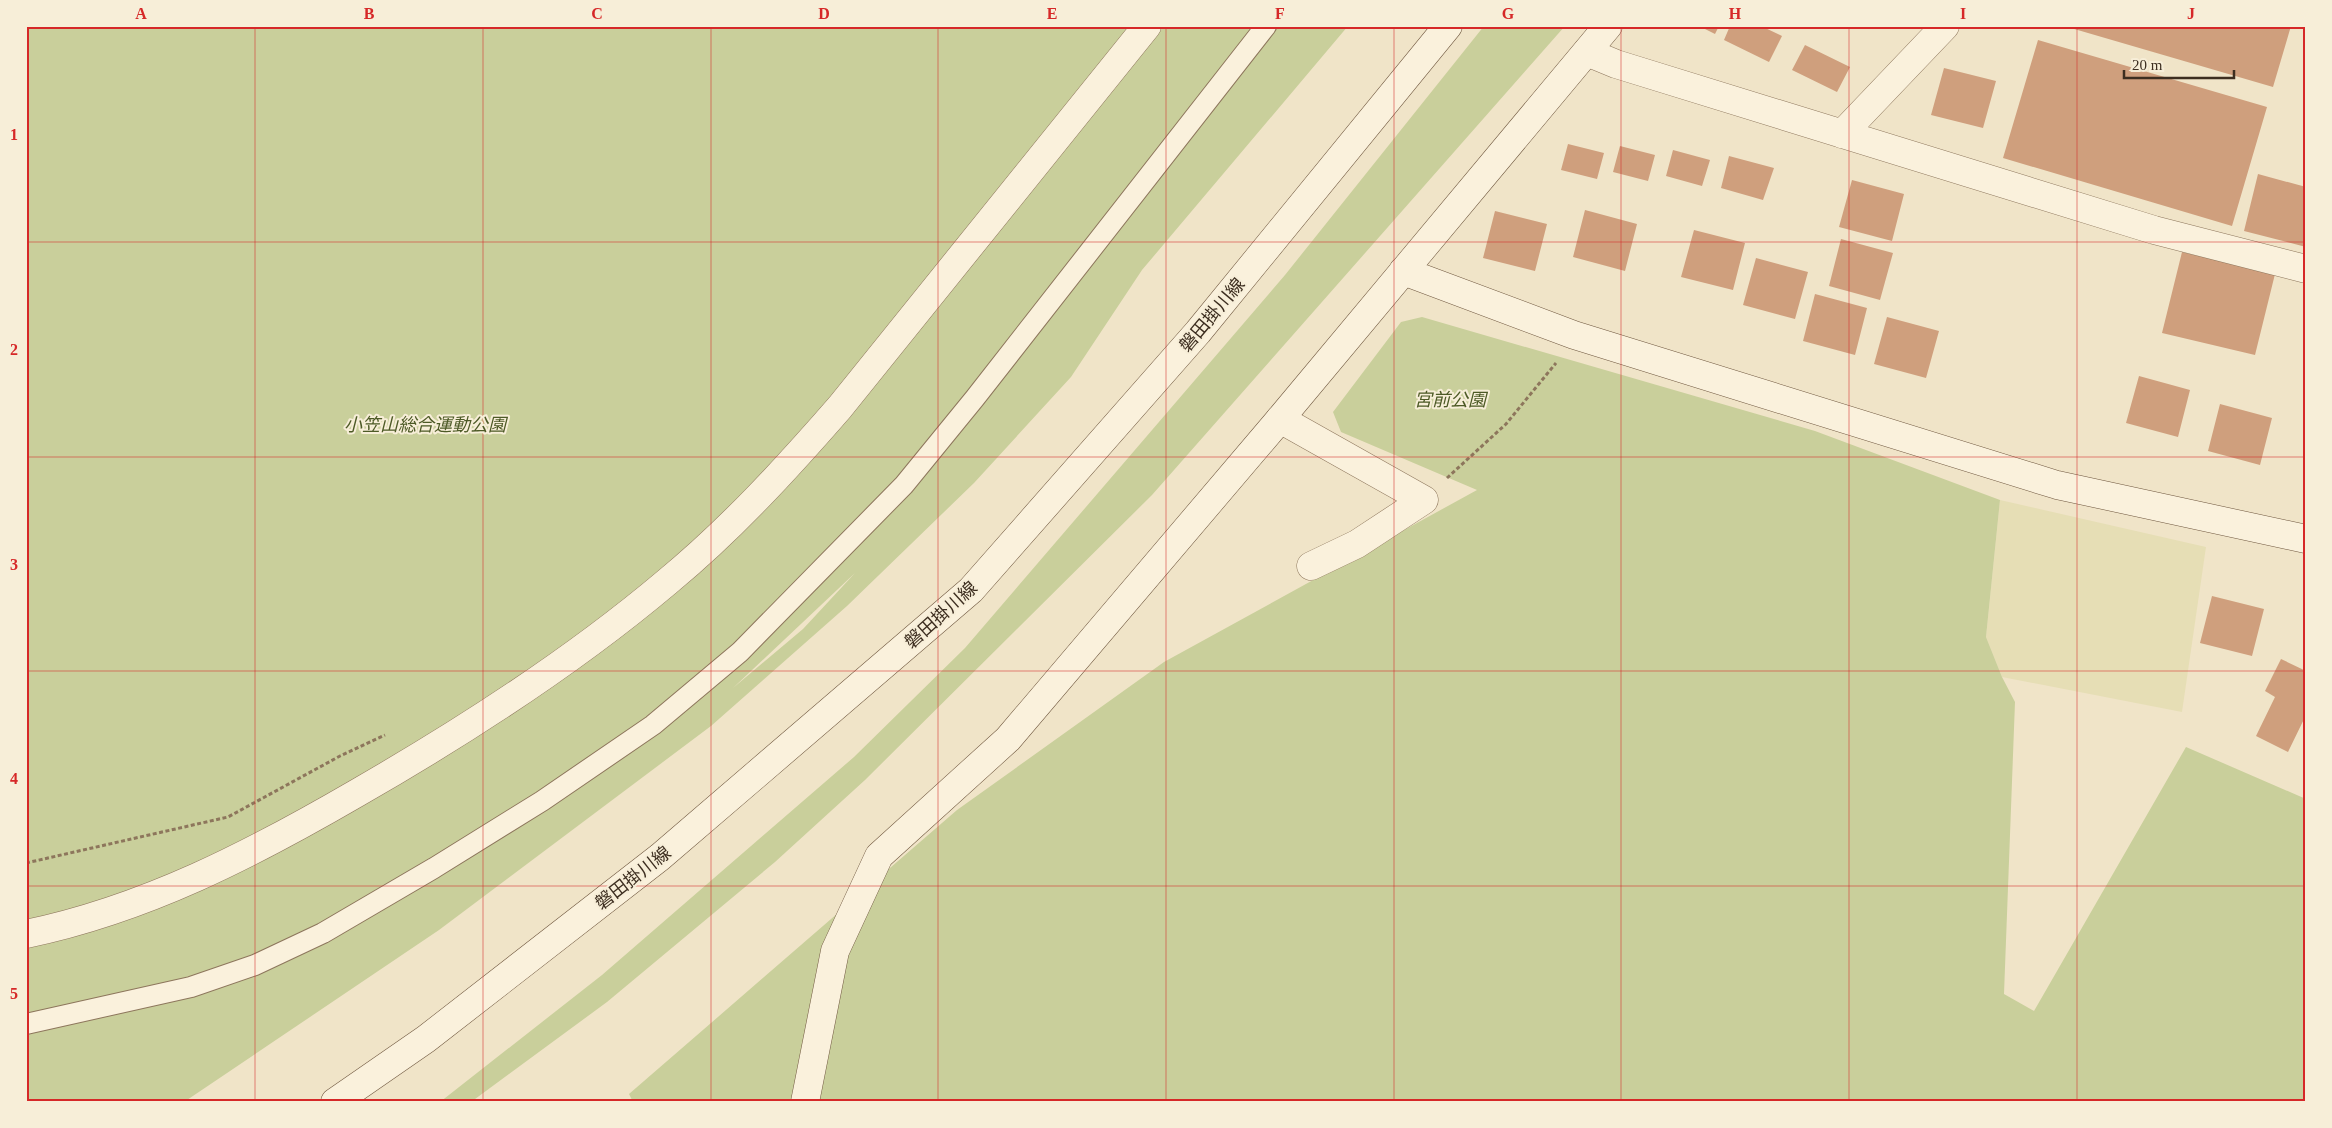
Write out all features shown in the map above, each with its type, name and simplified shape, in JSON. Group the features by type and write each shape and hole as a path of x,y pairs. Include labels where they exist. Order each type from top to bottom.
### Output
{"street":[{"path":"26,934 109,912 238,860 415,760 499,706 574,654 668,582 731,524 789,465 840,406 1147,26"},
{"name":"磐田掛川線","path":"335,1102 426,1039 660,857 971,590 1198,332 1448,26"},
{"path":"805,1102 835,951 879,856 1008,739 1280,419 1608,26"},
{"path":"1842,134 1945,26"},
{"path":"1587,52 1616,64 2154,230 2306,269"},
{"path":"1403,271 1574,335 2057,485 2306,539"},
{"path":"1280,419 1424,500 1357,544 1311,566"}],"lane":[{"path":"26,1024 191,987 255,965 323,933 434,868 542,801 653,725 740,652 904,485 981,391 1266,26"}],"path":[{"path":"1424,500 1506,424 1553,367 1574,335"},
{"path":"26,863 228,817 340,756 392,732"}],"shaded area":[{"path":"2000,500 2206,547 2182,712 2002,677 1986,637"}],"green space":[{"name":"小笠山総合運動公園","path":"26,26 1348,26 1142,270 1071,377 974,483 847,606 711,726 439,930 184,1102 26,1102","holes":["855,573 803,629 733,688"]},
{"path":"1484,26 1565,26 1152,495 865,780 775,862 607,1002 471,1102 440,1102 602,975 854,757 965,648 1285,275"},
{"name":"宮前公園","path":"1422,317 1815,431 2000,500 1986,637 2002,677 2015,702 2004,994 2034,1011 2186,747 2306,799 2306,1102 633,1102 629,1094 957,810 1164,662 1477,490 1341,432 1333,412 1401,322"}],"building":[{"path":"1699,26 1719,26 1715,34"},
{"path":"1730,26 1761,26 1782,36 1769,62 1724,40"},
{"path":"2064,26 2291,26 2273,87"},
{"path":"2038,40 2267,107 2232,226 2003,158"},
{"path":"1805,45 1850,67 1837,92 1792,70"},
{"path":"1944,68 1996,81 1983,128 1931,115"},
{"path":"1568,144 1604,153 1597,179 1561,170"},
{"path":"1620,146 1655,155 1648,181 1613,172"},
{"path":"1673,150 1710,160 1702,186 1666,176"},
{"path":"1729,156 1774,168 1763,200 1721,188"},
{"path":"2258,174 2306,187 2306,247 2244,231"},
{"path":"1852,180 1904,194 1892,241 1839,227"},
{"path":"1585,210 1637,224 1625,271 1573,257"},
{"path":"1495,211 1547,224 1535,271 1483,258"},
{"path":"1694,230 1745,243 1733,290 1681,277"},
{"path":"1841,239 1893,253 1880,300 1829,286"},
{"path":"2182,252 2275,274 2255,355 2162,333"},
{"path":"1756,258 1808,272 1795,319 1743,305"},
{"path":"1815,294 1867,308 1855,355 1803,341"},
{"path":"1887,317 1939,331 1926,378 1874,364"},
{"path":"2139,376 2190,390 2178,437 2126,423"},
{"path":"2220,404 2272,418 2260,465 2208,451"},
{"path":"2212,596 2264,609 2252,656 2200,643"},
{"path":"2281,659 2306,671 2306,715 2288,752 2256,736 2275,697 2265,691"}]}
